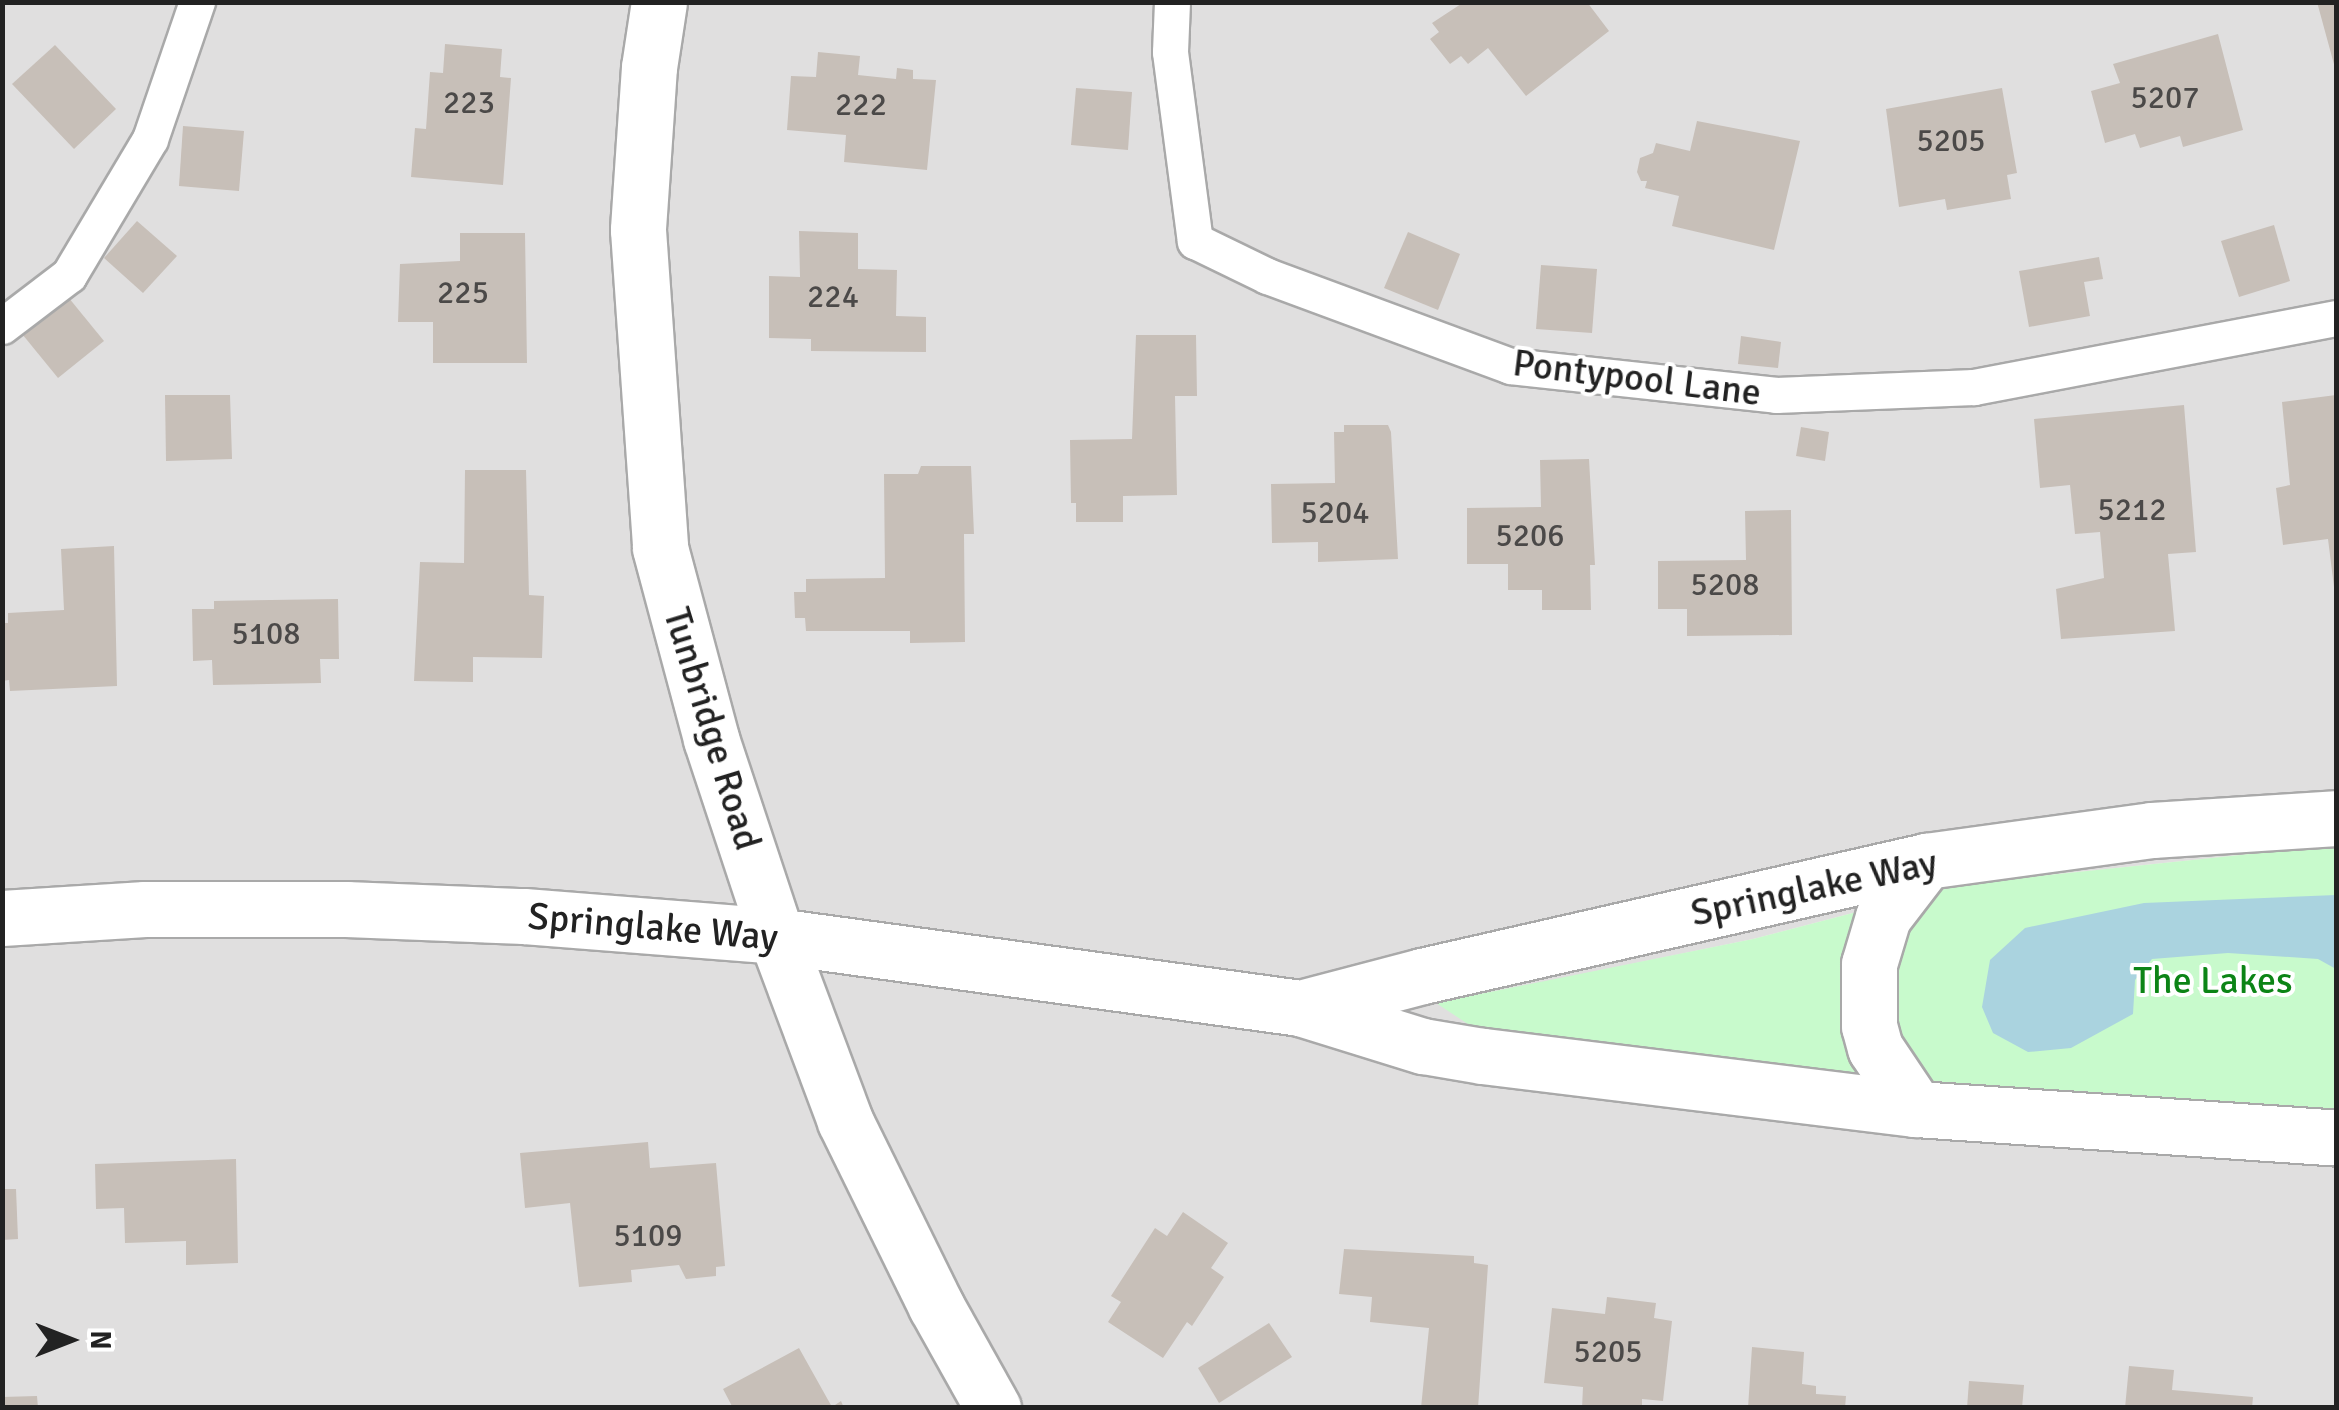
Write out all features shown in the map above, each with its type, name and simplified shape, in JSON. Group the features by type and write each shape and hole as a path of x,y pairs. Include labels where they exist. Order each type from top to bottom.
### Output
{"street":[{"name":"Tunbridge Road","path":"660,2 649,67 638,230 660,548 711,739 776,936 845,1121 936,1306 993,1408"},
{"name":"Springlake Way","path":"1300,1008 1422,976 1926,861 2152,830 2336,818"},
{"path":"1916,1109 1876,1048 1869,1026 1869,964 1882,916 1926,861"},
{"name":"Springlake Way","path":"2,918 145,910 346,910 524,916 776,936 1300,1008 1423,1046 1483,1056 1916,1109 2336,1138"}],"lane":[{"path":"2,326 69,274 150,139 197,2"},
{"name":"Pontypool Lane","path":"1172,2 1170,52 1195,240 1267,276 1510,366 1776,395 1974,388 2336,318"}],"shaded area":[{"path":"3,3 2336,3 2336,845 1964,884 1753,939 1437,1004 1862,1082 2336,1110 2336,1407 3,1408"}],"green space":[{"name":"The Lakes","path":"2336,845 2336,1110 1862,1082 1477,1030 1436,1003 1753,939 1964,884"}],"water":[{"path":"2336,895 2336,969 2318,959 2228,953 2152,959 2135,980 2133,1014 2071,1048 2028,1052 1993,1033 1982,1007 1990,960 2025,928 2144,903"}],"building":[{"path":"1464,2 1587,2 1609,31 1526,96 1488,48 1468,64 1461,56 1450,64 1430,39 1439,32 1432,23"},
{"path":"2317,2 2336,2 2335,68"},
{"path":"2218,34 2243,130 2183,147 2180,136 2140,148 2135,134 2105,143 2091,91 2120,83 2113,64"},
{"path":"445,44 502,49 500,77 511,78 503,185 411,177 415,128 426,129 430,72 443,73"},
{"path":"55,45 116,109 74,149 12,84"},
{"path":"818,52 860,56 858,75 896,79 897,68 913,70 913,79 936,80 927,170 844,162 846,135 787,130 791,76 816,77"},
{"path":"1076,88 1132,92 1128,150 1071,145"},
{"path":"2002,88 2017,173 2007,175 2011,199 1947,210 1945,199 1899,207 1886,109"},
{"path":"1697,121 1800,141 1774,250 1672,226 1679,196 1645,188 1647,181 1641,181 1637,172 1640,158 1653,153 1656,143 1690,151"},
{"path":"183,126 244,131 239,191 179,186"},
{"path":"137,221 177,256 143,293 104,258"},
{"path":"2274,225 2290,281 2239,297 2221,241"},
{"path":"799,231 858,233 858,269 897,270 896,316 926,317 926,352 811,351 811,339 769,338 769,276 800,277"},
{"path":"1408,232 1460,254 1438,310 1384,288"},
{"path":"460,233 525,233 527,363 433,363 433,322 398,322 400,264 460,261"},
{"path":"2099,257 2103,279 2084,282 2090,316 2029,327 2019,271"},
{"path":"1541,265 1597,269 1592,333 1536,329"},
{"path":"64,292 104,341 58,378 18,329"},
{"path":"1136,335 1196,335 1197,396 1175,396 1177,495 1123,496 1123,522 1076,522 1076,503 1071,503 1070,440 1132,439"},
{"path":"1741,336 1781,342 1778,368 1738,364"},
{"path":"165,395 230,395 232,459 166,461"},
{"path":"2336,395 2334,587 2328,539 2283,545 2276,488 2290,485 2282,402"},
{"path":"2184,405 2196,552 2168,554 2175,631 2061,639 2056,589 2104,578 2100,532 2075,534 2070,485 2040,488 2034,419"},
{"path":"1344,425 1388,425 1391,432 1398,559 1318,562 1318,542 1272,543 1271,484 1335,483 1334,432 1344,432"},
{"path":"1801,427 1829,432 1825,461 1796,456"},
{"path":"1589,459 1595,565 1590,565 1591,610 1542,610 1542,590 1508,590 1508,564 1467,564 1467,508 1541,507 1540,460"},
{"path":"921,466 971,466 974,534 964,534 965,642 910,643 910,631 806,631 805,618 795,618 794,592 806,592 806,579 885,578 884,474 918,474"},
{"path":"465,470 526,470 529,595 544,596 542,658 473,657 473,682 414,681 420,562 464,563"},
{"path":"1791,510 1792,635 1687,636 1687,609 1658,609 1658,561 1746,560 1745,511"},
{"path":"114,546 117,686 10,691 9,680 2,681 2,623 8,623 8,613 64,610 61,549"},
{"path":"338,599 339,659 320,659 321,683 213,685 212,660 193,661 192,609 214,609 214,601"},
{"path":"648,1142 650,1168 716,1163 725,1266 716,1267 716,1276 686,1279 679,1265 631,1270 632,1282 579,1287 570,1203 525,1208 520,1153"},
{"path":"236,1159 238,1263 186,1265 186,1241 125,1243 124,1208 96,1209 95,1164"},
{"path":"2,1189 16,1189 18,1239 2,1240"},
{"path":"1183,1212 1228,1243 1211,1268 1224,1277 1192,1326 1187,1322 1163,1358 1108,1322 1121,1302 1111,1296 1155,1228 1167,1236"},
{"path":"1344,1249 1474,1256 1474,1263 1488,1265 1478,1408 1421,1408 1429,1328 1370,1322 1372,1297 1339,1294"},
{"path":"1607,1297 1656,1303 1654,1318 1672,1321 1663,1401 1642,1399 1642,1408 1582,1408 1583,1387 1544,1383 1552,1308 1605,1314"},
{"path":"1269,1323 1292,1357 1219,1403 1198,1368"},
{"path":"1752,1347 1804,1352 1802,1384 1816,1386 1816,1394 1846,1396 1845,1408 1748,1408"},
{"path":"799,1348 832,1407 841,1401 844,1408 733,1408 723,1389"},
{"path":"2129,1366 2174,1370 2172,1390 2253,1397 2252,1408 2125,1408"},
{"path":"1969,1381 2024,1385 2022,1408 1967,1408"},
{"path":"37,1396 38,1408 2,1408 2,1397"}]}
